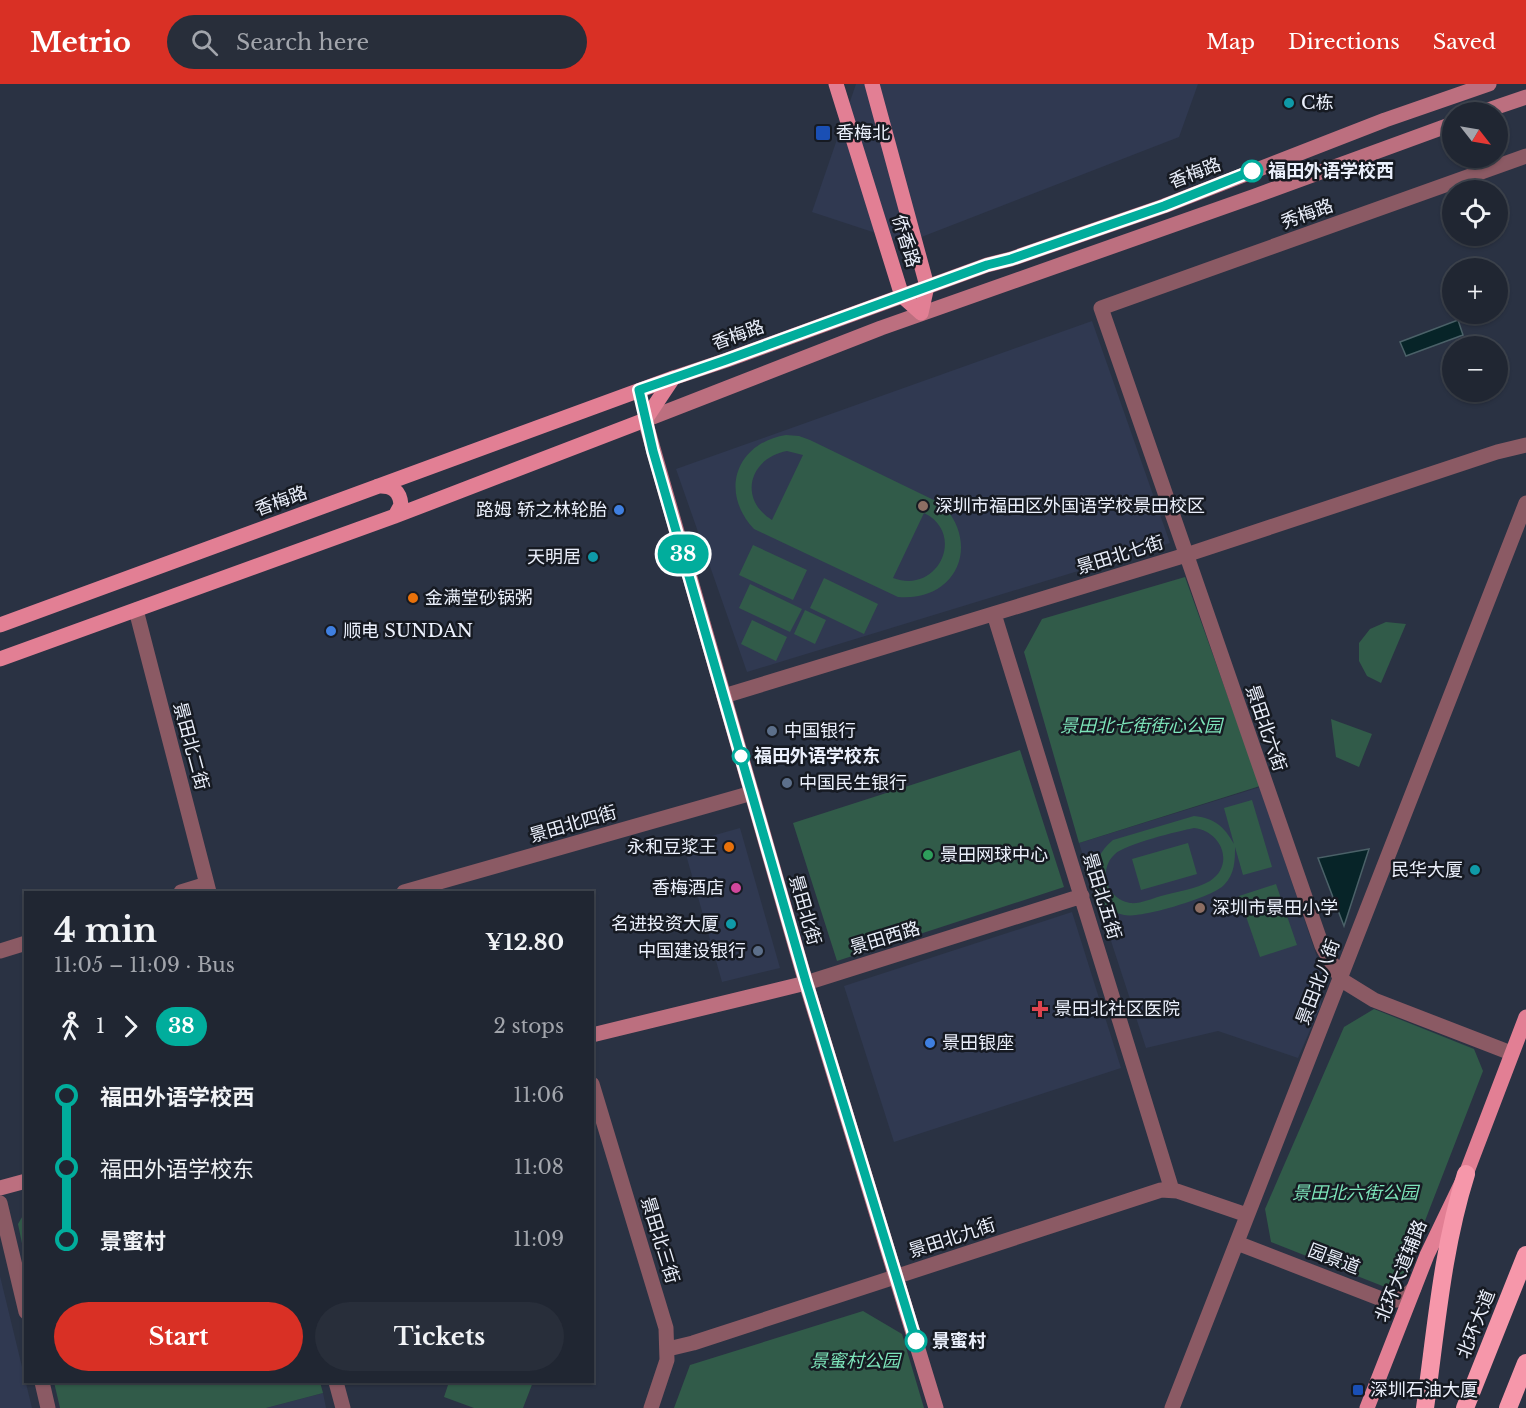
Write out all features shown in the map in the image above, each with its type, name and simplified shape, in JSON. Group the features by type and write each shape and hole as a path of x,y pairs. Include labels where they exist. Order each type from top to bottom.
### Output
{"highway":[{"path":"1425,1408 1447,1245 1456,1204 1466,1174"},
{"name":"北环大道","path":"1466,1408 1526,1255"},
{"path":"1508,1408 1526,1363"}],"main road":[{"name":"侨香路","path":"837,84 902,296 921,314"},
{"name":"侨香路","path":"872,84 927,286 921,314"},
{"name":"香梅路","path":"0,625 927,286 1164,206 1385,120 1489,84"},
{"path":"1508,104 1526,97"},
{"path":"1508,109 1526,108"},
{"path":"0,659 395,516 921,314 1442,128"},
{"path":"645,420 673,378"},
{"path":"639,390 645,420"},
{"name":"景田北街","path":"645,420 806,982 936,1408"},
{"path":"376,486 388,486 398,493 401,504 395,516"},
{"name":"景田西路","path":"594,1035 806,982"},
{"name":"北环大道辅路","path":"1367,1408 1436,1234 1466,1174 1526,1017"},
{"path":"0,1188 24,1182"}],"street":[{"name":"秀梅路","path":"1101,308 1526,156"},
{"name":"景田北六街","path":"1101,308 1322,946 1340,979 1374,1000 1511,1053"},
{"name":"景田北七街","path":"724,696 1186,555 1497,452 1526,445"},
{"name":"景田北八街","path":"1172,1408 1526,503"},
{"name":"景田北二街","path":"136,610 208,888"},
{"name":"景田北五街","path":"994,614 1172,1190"},
{"name":"景田北四街","path":"408,891 753,798"},
{"name":"景田北四街","path":"441,891 753,798"},
{"path":"188,891 208,888"},
{"name":"景田西路","path":"806,982 1082,896"},
{"path":"0,951 24,944"},
{"name":"景田北三街","path":"594,1091 666,1328 668,1349 663,1375 651,1408"},
{"path":"1172,1190 1247,1215"},
{"name":"景田北九街","path":"668,1349 693,1343 1152,1193 1172,1190"},
{"path":"0,1203 24,1304"},
{"name":"园景道","path":"1237,1243 1384,1300 1403,1298 1414,1288"},
{"path":"42,1383 48,1408"},
{"path":"336,1383 343,1408"}],"shaded area":[{"path":"856,84 1198,84 1179,137 906,243 812,212"},
{"name":"深圳市福田区外国语学校景田校区","path":"1092,321 1170,543 747,672 676,469"},
{"path":"1447,324 1459,324 1463,335 1442,336 1442,343 1406,356 1400,342"},
{"name":"深圳市景田小学","path":"1260,787 1322,972 1321,1005 1298,1058 1218,1031 1146,1048 1079,843"},
{"name":"名进投资大厦","path":"740,828 780,968 722,982 683,844"},
{"path":"1369,849 1344,926 1318,858"},
{"path":"1072,912 1121,1068 894,1142 844,986"},
{"path":"0,1276 24,1383 26,1383 32,1408 0,1408"},
{"path":"323,1393 326,1408 266,1408"}],"green space":[{"path":"786,435 810,440 942,504 954,520 960,537 961,553 948,581 935,590 918,596 898,597 754,529 743,515 737,500 738,471 755,448 769,440","holes":["787,451 803,455 772,520 761,511 755,501 752,480 764,462 774,455","924,513 937,522 943,534 945,547 942,559 934,570 923,578 909,581 893,578"]},
{"path":"753,545 807,570 793,600 739,575"},
{"name":"景田北七街街心公园","path":"1185,577 1260,786 1079,843 1024,652 1042,619"},
{"path":"824,578 878,604 864,634 810,608"},
{"path":"750,584 802,609 790,632 739,608"},
{"path":"805,610 826,620 815,644 794,634"},
{"path":"752,620 787,637 776,661 741,644"},
{"path":"1386,622 1406,624 1381,683 1367,676 1359,661 1359,643 1370,629"},
{"path":"1331,719 1372,734 1359,767 1336,757"},
{"name":"景田网球中心","path":"1020,750 1064,887 837,961 793,823"},
{"path":"1252,800 1272,867 1243,875 1235,847 1232,872 1224,885 1192,901 1145,914 1132,915 1124,915 1111,910 1102,903 1096,893 1094,871 1104,849 1113,840 1194,816 1218,824 1234,844 1224,808","holes":["1194,828 1204,830 1218,842 1223,858 1218,874 1210,881 1134,903 1122,900 1110,890 1107,883 1107,867 1110,860 1121,850 1140,842 1177,832"]},
{"path":"1188,843 1197,874 1141,890 1132,859"},
{"path":"1276,884 1297,945 1260,957 1239,896"},
{"name":"景田北六街公园","path":"1374,1009 1474,1049 1483,1071 1404,1275 1385,1287 1271,1242 1265,1209 1344,1027"},
{"path":"24,1214 24,1253 18,1224"},
{"name":"景蜜村公园","path":"863,1311 902,1334 924,1408 674,1408 690,1365"},
{"path":"54,1383 320,1383 323,1393 266,1408 60,1408"},
{"path":"449,1383 533,1383 523,1408 474,1408 444,1397"}],"bus line":[{"name":"38","path":"916,1341 806,982 653,451 639,390 927,286 1164,206 1252,171"}],"place":[{"name":"C栋","path":"1289,103"},
{"name":"香梅北","path":"823,133"},
{"name":"福田外语学校西","path":"1252,171"},
{"name":"深圳市福田区外国语学校景田校区","path":"923,506"},
{"name":"路姆 轿之林轮胎","path":"619,510"},
{"name":"天明居","path":"593,557"},
{"name":"金满堂砂锅粥","path":"413,598"},
{"name":"顺电 SUNDAN","path":"331,631"},
{"name":"中国银行","path":"772,731"},
{"name":"福田外语学校东","path":"741,756"},
{"name":"中国民生银行","path":"787,783"},
{"name":"永和豆浆王","path":"729,847"},
{"name":"景田网球中心","path":"928,855"},
{"name":"民华大厦","path":"1475,870"},
{"name":"香梅酒店","path":"736,888"},
{"name":"深圳市景田小学","path":"1200,908"},
{"name":"名进投资大厦","path":"731,924"},
{"name":"中国建设银行","path":"758,951"},
{"name":"景田北社区医院","path":"1040,1009"},
{"name":"景田银座","path":"930,1043"},
{"name":"景蜜村","path":"916,1341"},
{"name":"深圳石油大厦","path":"1358,1390"}]}
